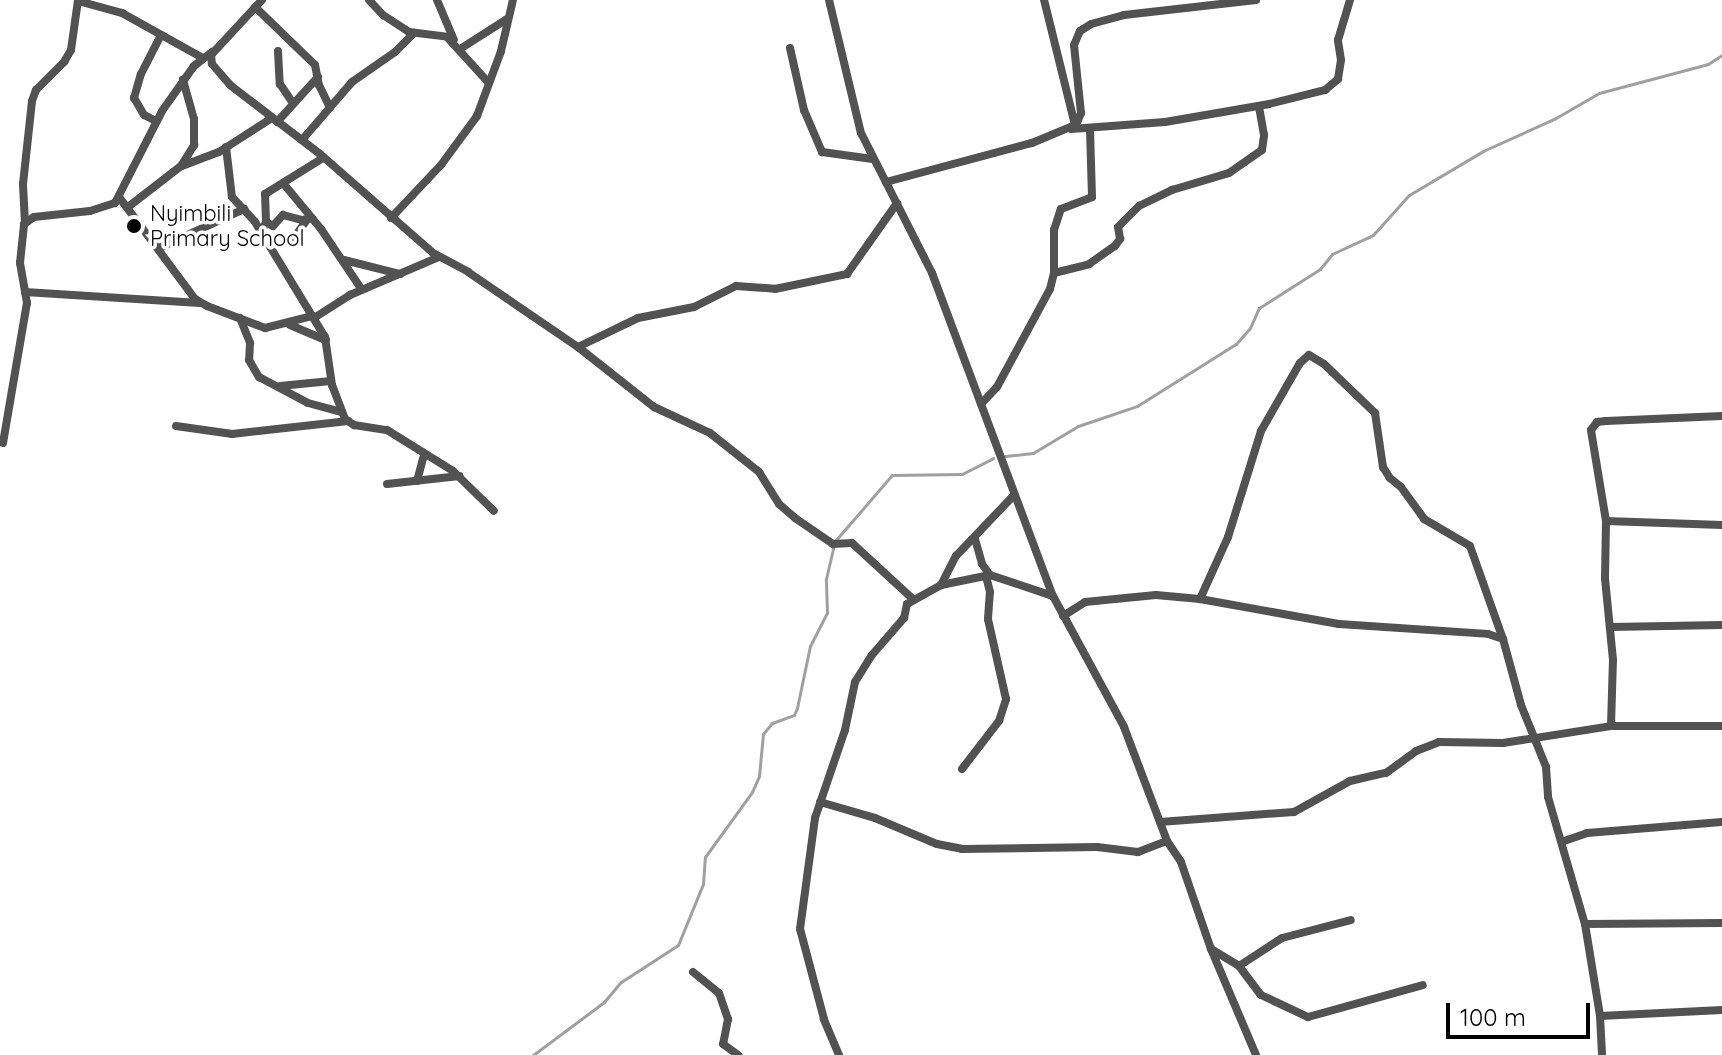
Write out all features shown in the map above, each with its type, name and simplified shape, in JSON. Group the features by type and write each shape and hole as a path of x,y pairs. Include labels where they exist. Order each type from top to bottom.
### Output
{"street":[{"path":"3,443 25,292 20,263 25,223 23,184 32,101 36,90 64,62 71,50 78,0 123,14 203,58"},
{"path":"117,0 123,14"},
{"path":"25,223 34,217 104,208 119,197 156,121 183,80 262,0"},
{"path":"369,0 383,15 414,33 447,37 488,82"},
{"path":"437,0 458,46"},
{"path":"391,218 470,128 501,51 513,0"},
{"path":"829,0 856,116 873,159 932,273 1053,596 1124,727 1167,841 1181,862 1211,949 1256,1055"},
{"path":"1044,0 1073,127"},
{"path":"1073,127 1081,113 1074,45 1080,31 1091,24 1124,15 1256,0"},
{"path":"886,182 1032,143 1073,127 1141,125 1315,94 1338,79 1341,60 1338,40 1350,0"},
{"path":"255,7 310,59 330,108"},
{"path":"458,46 508,18"},
{"path":"302,140 352,82 395,52 414,33"},
{"path":"156,121 144,115 134,98 141,74 161,35"},
{"path":"790,48 804,110 822,152 873,159"},
{"path":"278,51 280,84 293,103"},
{"path":"213,52 212,64 230,85 302,140 439,257 468,272 578,347 654,407 710,433 759,472 779,504 795,518 833,544 852,543 914,600"},
{"path":"128,207 181,166 226,147 275,120 318,77"},
{"path":"181,166 194,145 195,134 183,80"},
{"path":"1054,273 1097,260 1115,246 1120,239 1118,227 1139,206 1172,190 1220,176 1262,150 1264,135 1259,106"},
{"path":"981,404 997,387 1023,333 1043,303 1054,273 1053,240 1058,214 1067,205 1092,197 1090,128"},
{"path":"226,147 229,188 261,232 326,340 331,381 342,412 349,421"},
{"path":"261,232 266,222 265,194 323,158"},
{"path":"283,183 343,260 362,290"},
{"path":"119,197 178,278 202,303"},
{"path":"578,347 638,318 694,307 736,286 775,289 847,274 897,203"},
{"path":"159,248 244,209"},
{"path":"266,222 273,226 283,215 309,219"},
{"path":"293,239 309,219"},
{"path":"25,292 202,303 265,328 313,317 362,290 439,257"},
{"path":"343,260 402,275"},
{"path":"240,317 250,343 252,370 308,403 342,412"},
{"path":"289,324 326,340"},
{"path":"1200,599 1228,537 1261,431 1300,363 1309,355 1324,364 1375,413 1383,467 1424,519 1470,546 1503,639 1521,705 1546,767 1548,797 1564,841 1565,863 1585,924 1600,1016 1602,1055"},
{"path":"280,386 331,381"},
{"path":"1611,726 1611,627 1605,578 1606,521 1591,430 1597,422 1722,416"},
{"path":"176,426 232,434 349,421 387,430 461,476 483,504 494,511"},
{"path":"417,481 424,454"},
{"path":"387,484 461,476"},
{"path":"941,585 956,556 1014,495"},
{"path":"1606,521 1722,525"},
{"path":"962,769 999,721 1006,699 988,619 988,576 975,539"},
{"path":"839,1055 817,997 800,929 820,802 845,730 855,682 872,655 904,618 907,604 941,585 988,576 1053,596"},
{"path":"1063,616 1085,602 1126,595 1200,599 1339,624 1488,634 1503,639"},
{"path":"1611,627 1722,625"},
{"path":"1160,822 1285,814 1311,805 1350,781 1386,773 1428,745 1454,741 1503,743 1611,726 1722,726"},
{"path":"820,802 875,818 937,844 962,849 1097,847 1138,852 1167,841"},
{"path":"1564,841 1600,832 1722,822"},
{"path":"1239,966 1282,938 1351,920"},
{"path":"1585,924 1722,923"},
{"path":"1211,949 1239,966 1261,995 1308,1017 1423,985"},
{"path":"693,972 719,993 728,1019 723,1044 738,1055"},
{"path":"1600,1016 1722,1010"}],"waterway":[{"path":"1005,456 1033,453 1078,426 1137,406 1236,344 1250,328 1259,308 1320,269 1332,254 1373,235 1409,195 1483,151 1554,119 1599,93 1708,64 1722,55"},
{"path":"533,1055 604,1002 621,982 678,945 703,884 705,857 752,792 759,776 763,734 772,723 794,715 797,708 810,646 827,612 826,579 835,541 892,475 962,474 993,458"}],"place":[{"name":"Nyimbili Primary School","path":"134,226"}]}
